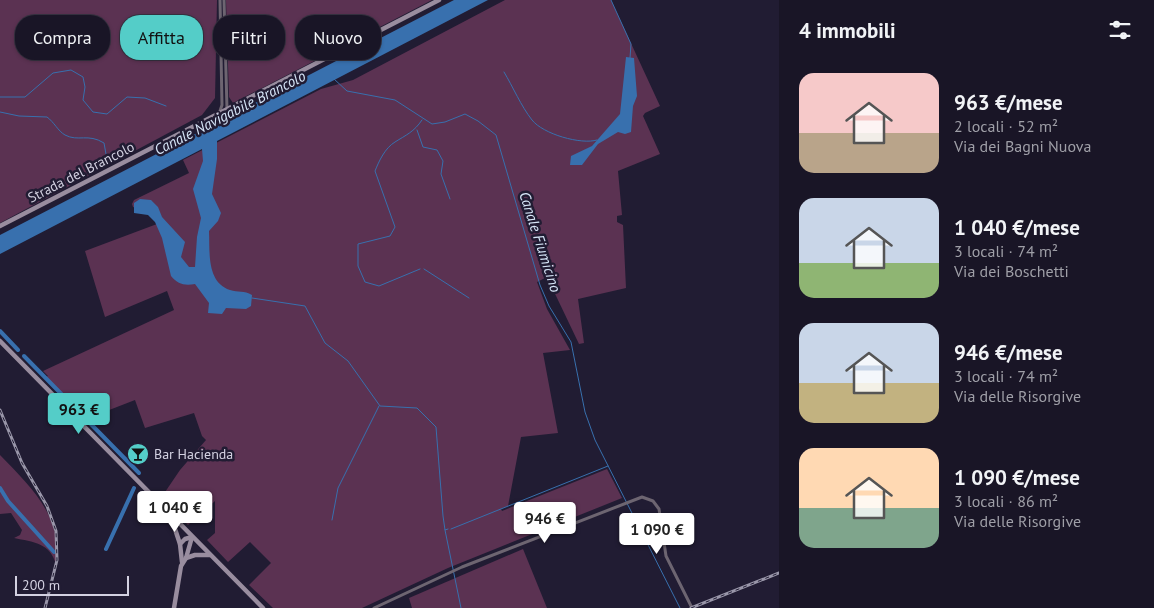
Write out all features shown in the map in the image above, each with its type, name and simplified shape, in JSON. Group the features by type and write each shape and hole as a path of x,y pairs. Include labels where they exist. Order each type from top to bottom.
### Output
{"street":[{"path":"220,0 223,112"},
{"path":"223,112 227,104 224,0"},
{"name":"Strada del Brancolo","path":"0,226 439,0"},
{"path":"227,104 232,107"},
{"path":"0,341 263,608"},
{"path":"374,608 462,567 630,500 642,497 656,504 661,514 666,556 692,608"},
{"path":"171,515 184,560"},
{"path":"180,544 184,538 192,537"},
{"path":"174,608 184,560 192,537"},
{"path":"184,560 195,555 210,555"}],"shaded area":[{"path":"0,0 217,0 217,15 213,15 213,60 216,60 215,98 202,115 0,223"},
{"path":"226,0 432,0 381,26 381,15 295,15 295,60 316,60 233,103 229,97 228,60 285,60 285,15 226,15"},
{"path":"505,0 611,0 660,106 645,113 643,116 660,154 618,171 622,215 617,216 617,222 623,225 626,288 578,299 584,343 579,344 547,277 537,282 547,309 570,350 543,353 558,433 521,437 508,506 501,509 502,511 607,469 622,498 448,568 362,608 273,608 249,585 271,563 250,542 228,562 207,540 215,533 215,501 188,525 161,498 180,470 206,440 202,436 194,413 145,428 135,400 86,419 46,377 48,376 43,371 174,310 167,291 105,317 85,251 157,224 154,215 133,207 132,204 134,200 189,173 183,160 321,89 353,80"},
{"path":"0,455 33,491 50,517 55,532 57,548 56,565 54,558 46,548 34,542 14,538 20,535 22,530 11,513 0,514"},
{"path":"523,549 547,608 412,608 409,598"}],"water":[{"path":"454,0 488,0 381,56 381,38"},
{"path":"626,57 634,58 637,96 633,106 631,132 625,134 618,132 598,144 582,165 570,165 571,156 592,146 620,114"},
{"path":"338,60 373,60 217,141 217,159 212,194 221,213 218,221 209,231 211,265 213,273 222,286 230,290 252,295 251,306 246,309 226,308 222,314 208,313 209,303 195,284 182,284 171,276 162,238 155,222 148,215 134,213 134,203 140,199 151,200 158,207 162,217 185,242 181,257 189,267 195,267 197,237 201,218 193,189 203,161 202,149 0,254 0,235"}],"waterway":[{"path":"611,0 631,44 630,58"},
{"path":"0,97 25,97 53,73 71,70 83,77 85,87 83,100 93,112 107,114 127,97 145,98 166,106"},
{"path":"504,72 524,109 537,125 553,134 572,140 597,140"},
{"name":"Canale Fiumicino","path":"334,79 347,91 395,100 432,124 445,122 465,114 496,135 540,285 549,306 571,342 585,412 595,440 680,608"},
{"path":"0,112 19,116 47,117 65,135 74,138 98,140 104,143 106,154"},
{"path":"420,269 379,286 365,282 358,266 358,244 390,236 395,227 375,171 385,151 413,130 422,120"},
{"path":"417,130 423,147 437,150 443,161 441,174 450,199"},
{"path":"424,269 469,298"},
{"path":"252,298 305,306 325,343 348,361 380,406 417,408 436,427 443,516 445,530 448,529"},
{"path":"0,331 18,350"},
{"path":"24,356 139,473"},
{"path":"332,520 338,488 379,406"},
{"path":"451,529 608,466"},
{"path":"0,488 8,501 54,552"},
{"path":"106,549 134,488"},
{"path":"445,530 461,608"}],"railway":[{"path":"0,410 22,463 47,506 56,531 57,560 45,608"},
{"path":"691,608 779,573"}],"place":[{"name":"Bar Hacienda","path":"138,454"}],"water label":[{"name":"Canale Navigabile Brancolo","path":"230,113"}]}
